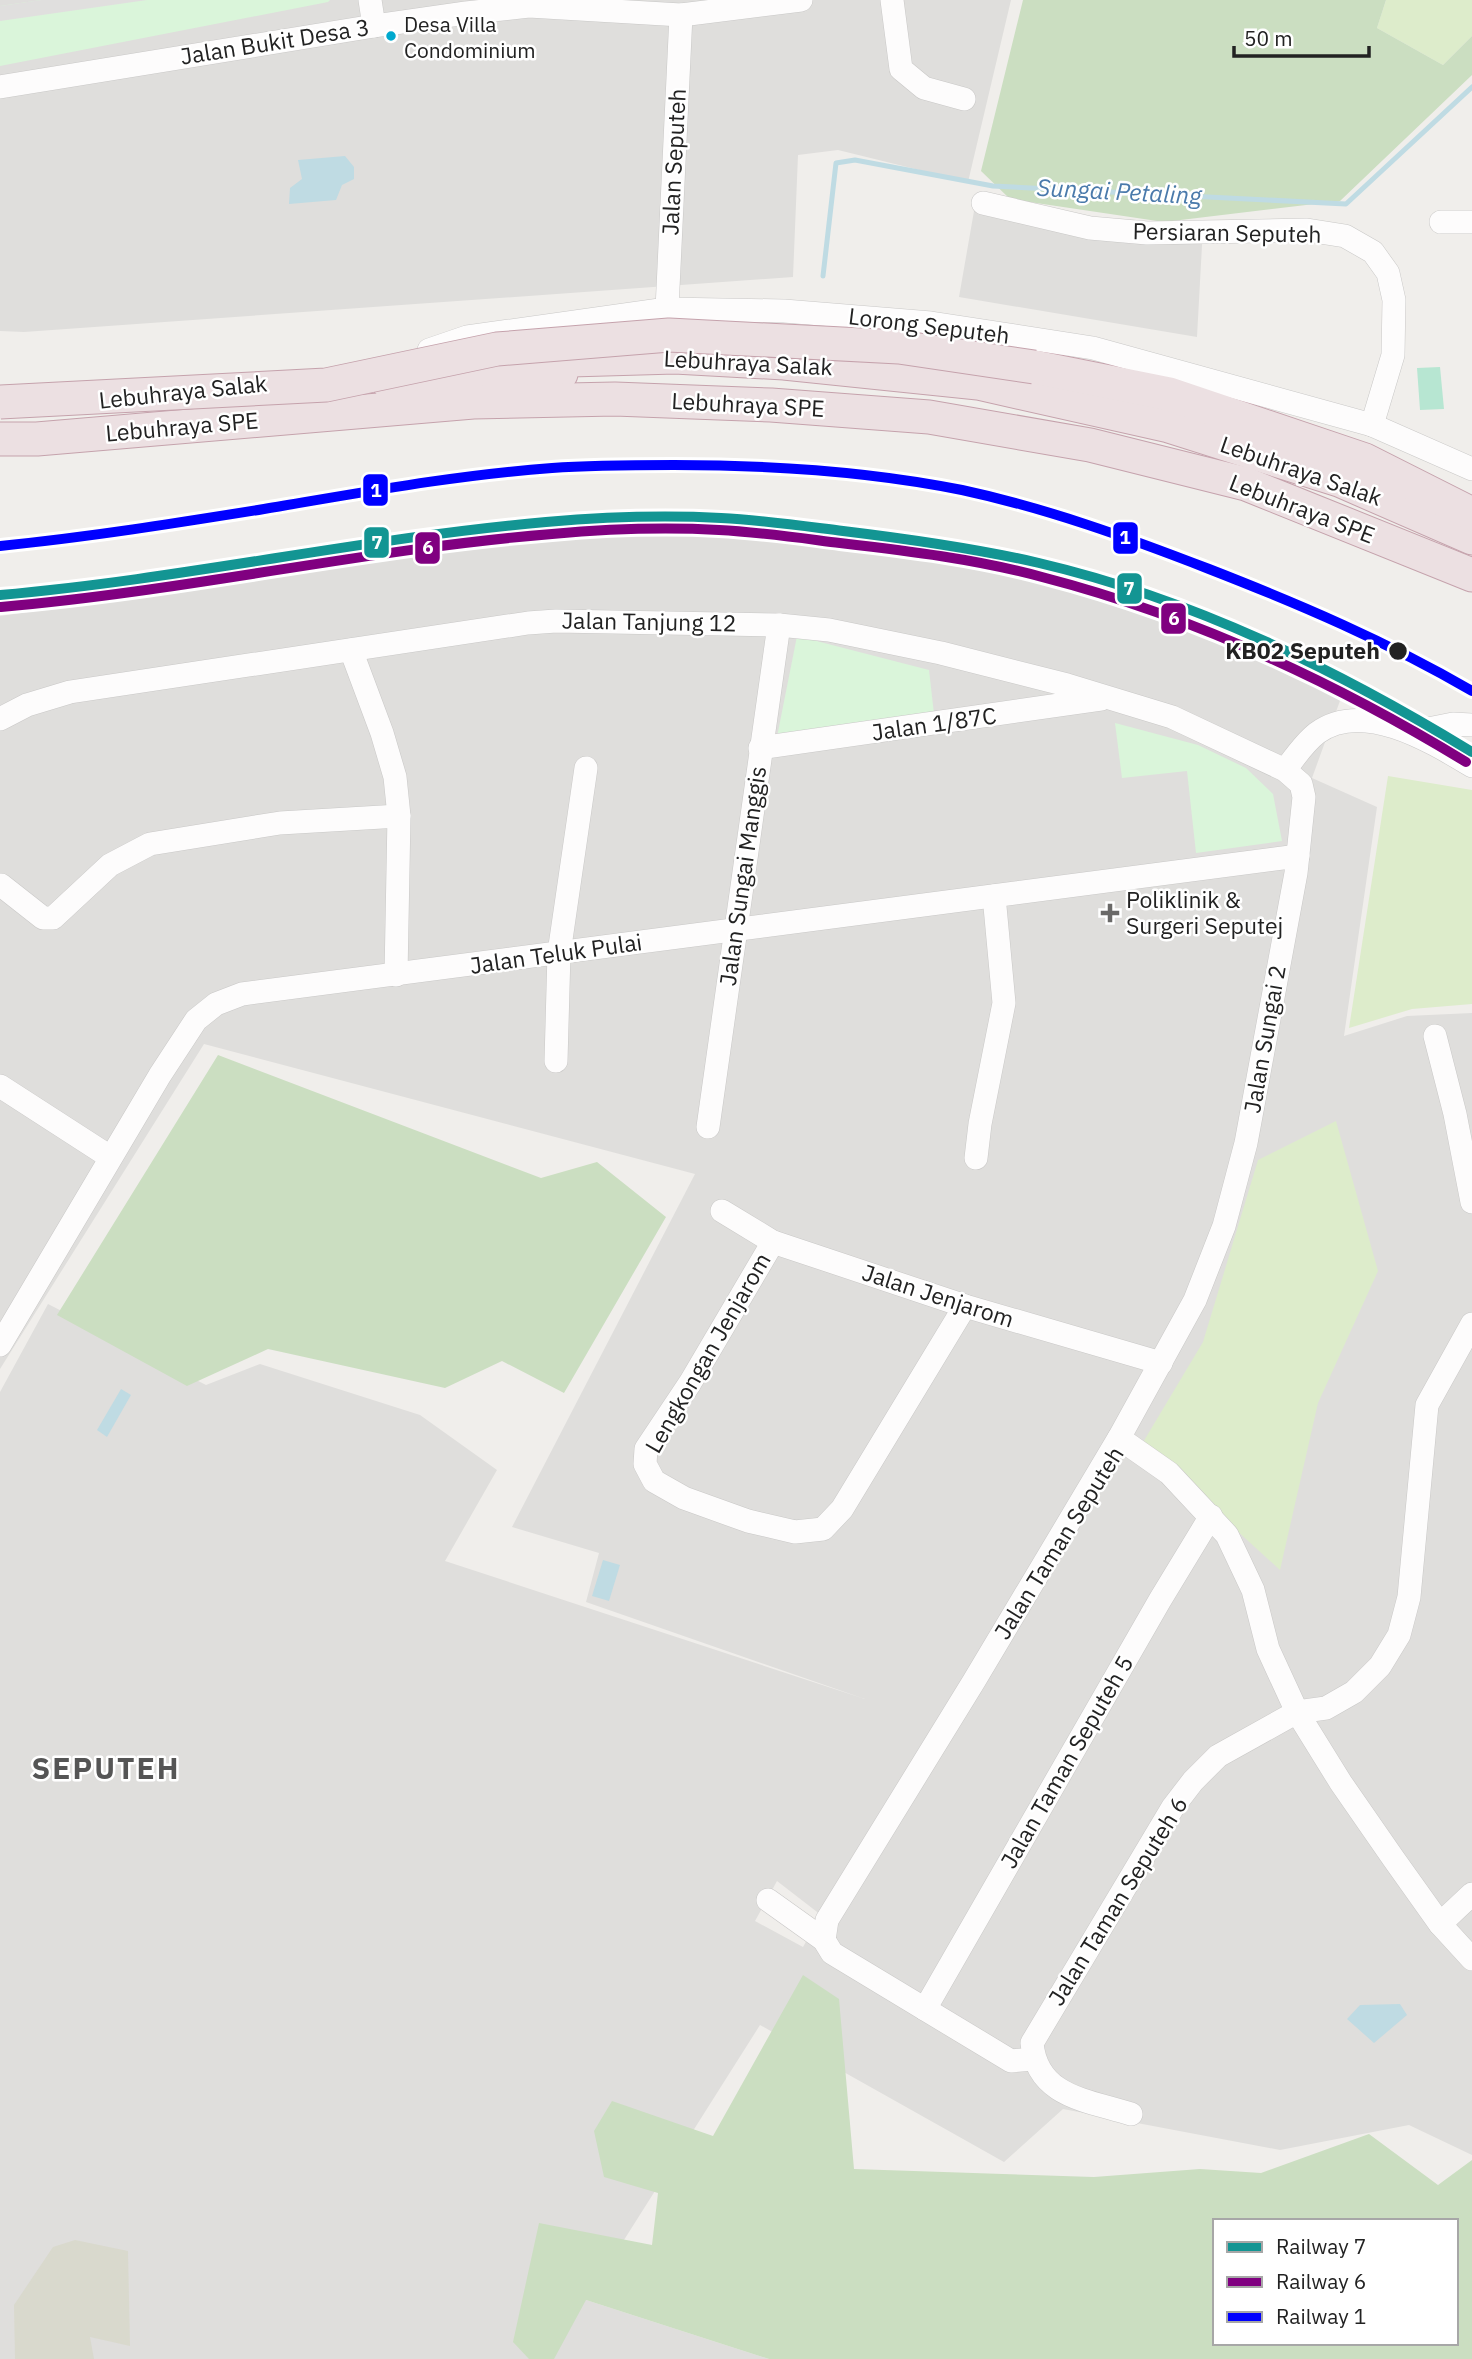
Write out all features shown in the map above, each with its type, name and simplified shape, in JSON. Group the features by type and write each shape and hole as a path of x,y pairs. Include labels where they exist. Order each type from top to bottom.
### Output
{"highway":[{"path":"326,385 497,349 669,335 899,347 1034,367 1169,394 1365,460 1472,514"},
{"name":"Lebuhraya Salak","path":"0,403 100,403 373,370 555,359 675,357 784,363 978,383 1169,426 1339,480 1472,538"},
{"name":"Lebuhraya SPE","path":"0,403 616,372 778,381 934,394 1094,426 1252,467 1385,509 1472,550"},
{"path":"978,383 1169,394"},
{"name":"Lebuhraya SPE","path":"0,439 37,439 473,402 615,399 771,405 929,417 1090,444 1246,484 1472,575"},
{"name":"Lebuhraya Salak","path":"0,445 91,444 473,414 698,407 879,423 1094,463 1312,526 1472,590"}],"street":[{"path":"370,0 374,26"},
{"name":"Jalan Bukit Desa 3","path":"0,86 529,3 681,15 801,0"},
{"path":"892,0 901,69 923,89 964,99"},
{"name":"Jalan Seputeh","path":"667,309 681,15"},
{"name":"Persiaran Seputeh","path":"983,203 1090,228 1147,233 1307,230 1345,236 1373,252 1388,273 1394,300 1393,355 1372,425"},
{"path":"1441,222 1472,222"},
{"name":"Lorong Seputeh","path":"373,370 467,337 667,309 784,311 931,323 1093,348 1372,425 1472,469"},
{"name":"Jalan Tanjung 12","path":"0,719 27,705 70,692 498,627 556,621 779,625 829,630 941,653 1067,685 1172,717 1285,770"},
{"name":"Jalan Sungai Manggis","path":"708,1127 779,625"},
{"path":"351,650 382,733 395,777 399,816 396,975"},
{"name":"Jalan 1/87C","path":"760,748 1108,698"},
{"path":"1285,770 1306,742 1318,732 1338,724 1361,722 1413,732 1472,766"},
{"path":"1413,732 1453,723 1472,725"},
{"path":"556,1061 559,953 586,768"},
{"name":"Jalan Sungai 2","path":"1119,1438 1195,1300 1224,1226 1246,1143 1298,856 1304,797 1301,784 1285,770"},
{"path":"1,885 43,918 48,919 53,918 110,865 150,844 280,823 399,816"},
{"name":"Jalan Teluk Pulai","path":"0,1345 110,1157 196,1020 216,1004 242,994 1298,856"},
{"path":"976,1158 980,1124 1004,1003 994,896"},
{"path":"1434,1036 1463,1113 1472,1202"},
{"path":"0,1086 110,1157"},
{"name":"Jalan Jenjarom","path":"722,1211 773,1242 965,1306 1161,1363"},
{"name":"Lengkongan Jenjarom","path":"773,1242 690,1383 646,1449 645,1464 654,1481 684,1498 748,1521 795,1532 823,1529 842,1509 965,1306"},
{"name":"Jalan Taman Seputeh 6","path":"1033,2059 1032,2043 1038,2029 1173,1807 1193,1781 1218,1756 1297,1712 1326,1708 1354,1692 1380,1666 1399,1635 1409,1597 1427,1405 1472,1324"},
{"name":"Jalan Taman Seputeh","path":"824,1940 827,1920 1119,1438 1169,1473 1227,1535 1253,1590 1268,1649 1297,1712 1341,1783 1440,1924 1472,1959"},
{"name":"Jalan Taman Seputeh 5","path":"925,2009 1160,1600 1211,1517"},
{"path":"1440,1924 1472,1895"},
{"path":"768,1900 824,1940 832,1952 1011,2061 1033,2059 1038,2070 1059,2091 1131,2115"}],"shaded area":[{"path":"0,0 1011,0 968,182 838,150 798,155 793,277 24,332 0,331"},
{"path":"41,0 147,0 0,21 0,6"},
{"path":"977,194 1101,222 1203,227 1197,337 959,297"},
{"path":"563,530 762,534 953,558 1210,632 1341,698 1312,778 1377,807 1344,1036 1407,1016 1472,1013 1472,2155 1409,2125 1280,2150 1063,2109 1004,2162 760,2025 586,2300 769,2359 0,2359 0,1392 48,1304 206,1385 260,1364 420,1415 497,1470 445,1561 865,1699 586,1602 599,1553 512,1527 695,1174 204,1044 0,1369 0,616 317,571","holes":["777,1881 821,1915 803,1947 755,1921"]},
{"path":"75,2240 128,2251 130,2346 90,2337 94,2359 15,2359 14,2305 53,2247"}],"green space":[{"path":"41,0 330,0 0,66 0,6"},
{"path":"1023,0 1386,0 1377,28 1443,65 1472,36 1472,75 1340,201 1164,222 1010,199 981,171"},
{"path":"1386,0 1472,0 1472,36 1443,65 1377,28"},
{"path":"1440,367 1444,409 1420,410 1417,368"},
{"path":"797,636 929,670 934,714 776,742"},
{"path":"1115,723 1198,745 1246,768 1273,794 1282,841 1196,853 1187,771 1122,778"},
{"path":"1388,776 1472,790 1472,1004 1412,1009 1349,1028"},
{"path":"218,1055 541,1178 597,1162 666,1217 564,1393 502,1361 445,1388 268,1349 187,1386 57,1315"},
{"path":"1336,1121 1378,1271 1318,1403 1280,1570 1142,1444 1203,1342 1258,1160"},
{"path":"803,1975 839,1999 854,2169 1094,2177 1200,2169 1261,2173 1369,2134 1438,2185 1472,2160 1472,2359 769,2359 586,2300 554,2359 529,2359 513,2342 539,2223 652,2245 658,2193 604,2177 594,2131 612,2101 713,2136"}],"water":[{"path":"345,156 354,167 354,179 342,185 336,200 289,204 290,188 302,179 298,160"},
{"path":"121,1389 131,1395 107,1437 97,1430"},
{"path":"603,1560 620,1565 609,1601 592,1596"},
{"path":"1400,2004 1407,2015 1374,2043 1347,2019 1360,2005"}],"waterway":[{"name":"Sungai Petaling","path":"823,276 836,163 855,160 993,186 1346,204 1472,87"}],"rail line":[{"name":"1","path":"0,546 166,524 516,471 613,465 710,465 855,474 927,483 993,497 1118,535 1310,610 1376,640 1472,691"},
{"name":"7","path":"0,595 137,579 409,538 546,522 655,517 767,522 990,553 1096,578 1153,596 1263,640 1317,666 1472,752"},
{"name":"6","path":"1,607 139,591 414,549 552,534 656,529 764,534 967,560 1098,593 1207,631 1261,654 1365,704 1466,762"}],"place":[{"name":"Desa Villa Condominium","path":"391,36"},
{"name":"KB02 Seputeh","path":"1398,651"},
{"name":"Poliklinik & Surgeri Seputej","path":"1110,913"}],"district":[{"name":"SEPUTEH","path":"106,1769"}]}
